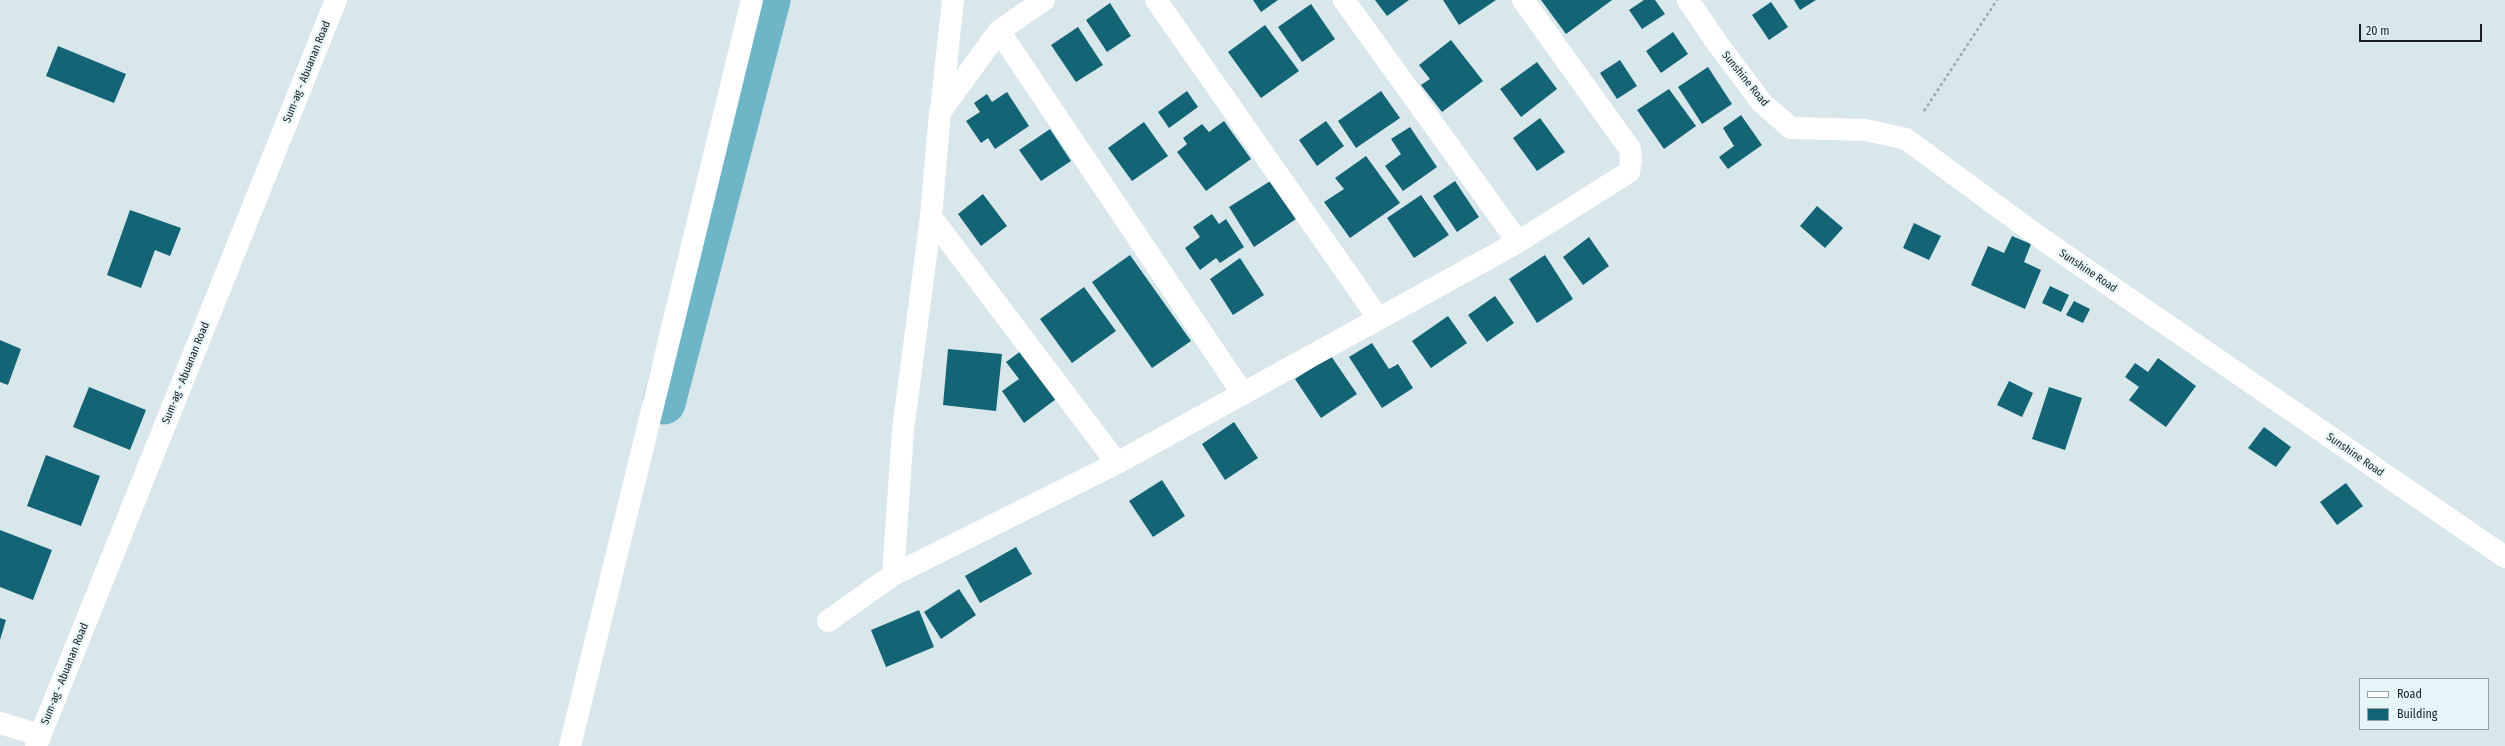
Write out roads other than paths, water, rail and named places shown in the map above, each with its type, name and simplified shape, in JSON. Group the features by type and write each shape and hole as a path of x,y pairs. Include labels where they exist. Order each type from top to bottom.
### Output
{"street":[{"name":"Sum-ag - Abuanan Road","path":"38,741 336,0"},
{"path":"570,746 752,0"},
{"path":"893,575 903,430 931,217 940,112 953,0"},
{"path":"940,112 999,31 1044,0"},
{"path":"1156,0 1379,319"},
{"path":"1344,0 1518,242"},
{"path":"828,621 893,575 1117,463 1518,242 1629,172 1631,162 1630,150 1523,0"},
{"name":"Sunshine Road","path":"1688,0 1717,43 1762,103 1791,128 1866,130 1906,140 2042,239 2505,557"},
{"path":"999,31 1243,394"},
{"path":"931,217 1117,463"},
{"path":"0,723 38,741"}],"waterway":[{"path":"664,403 769,0"}]}
